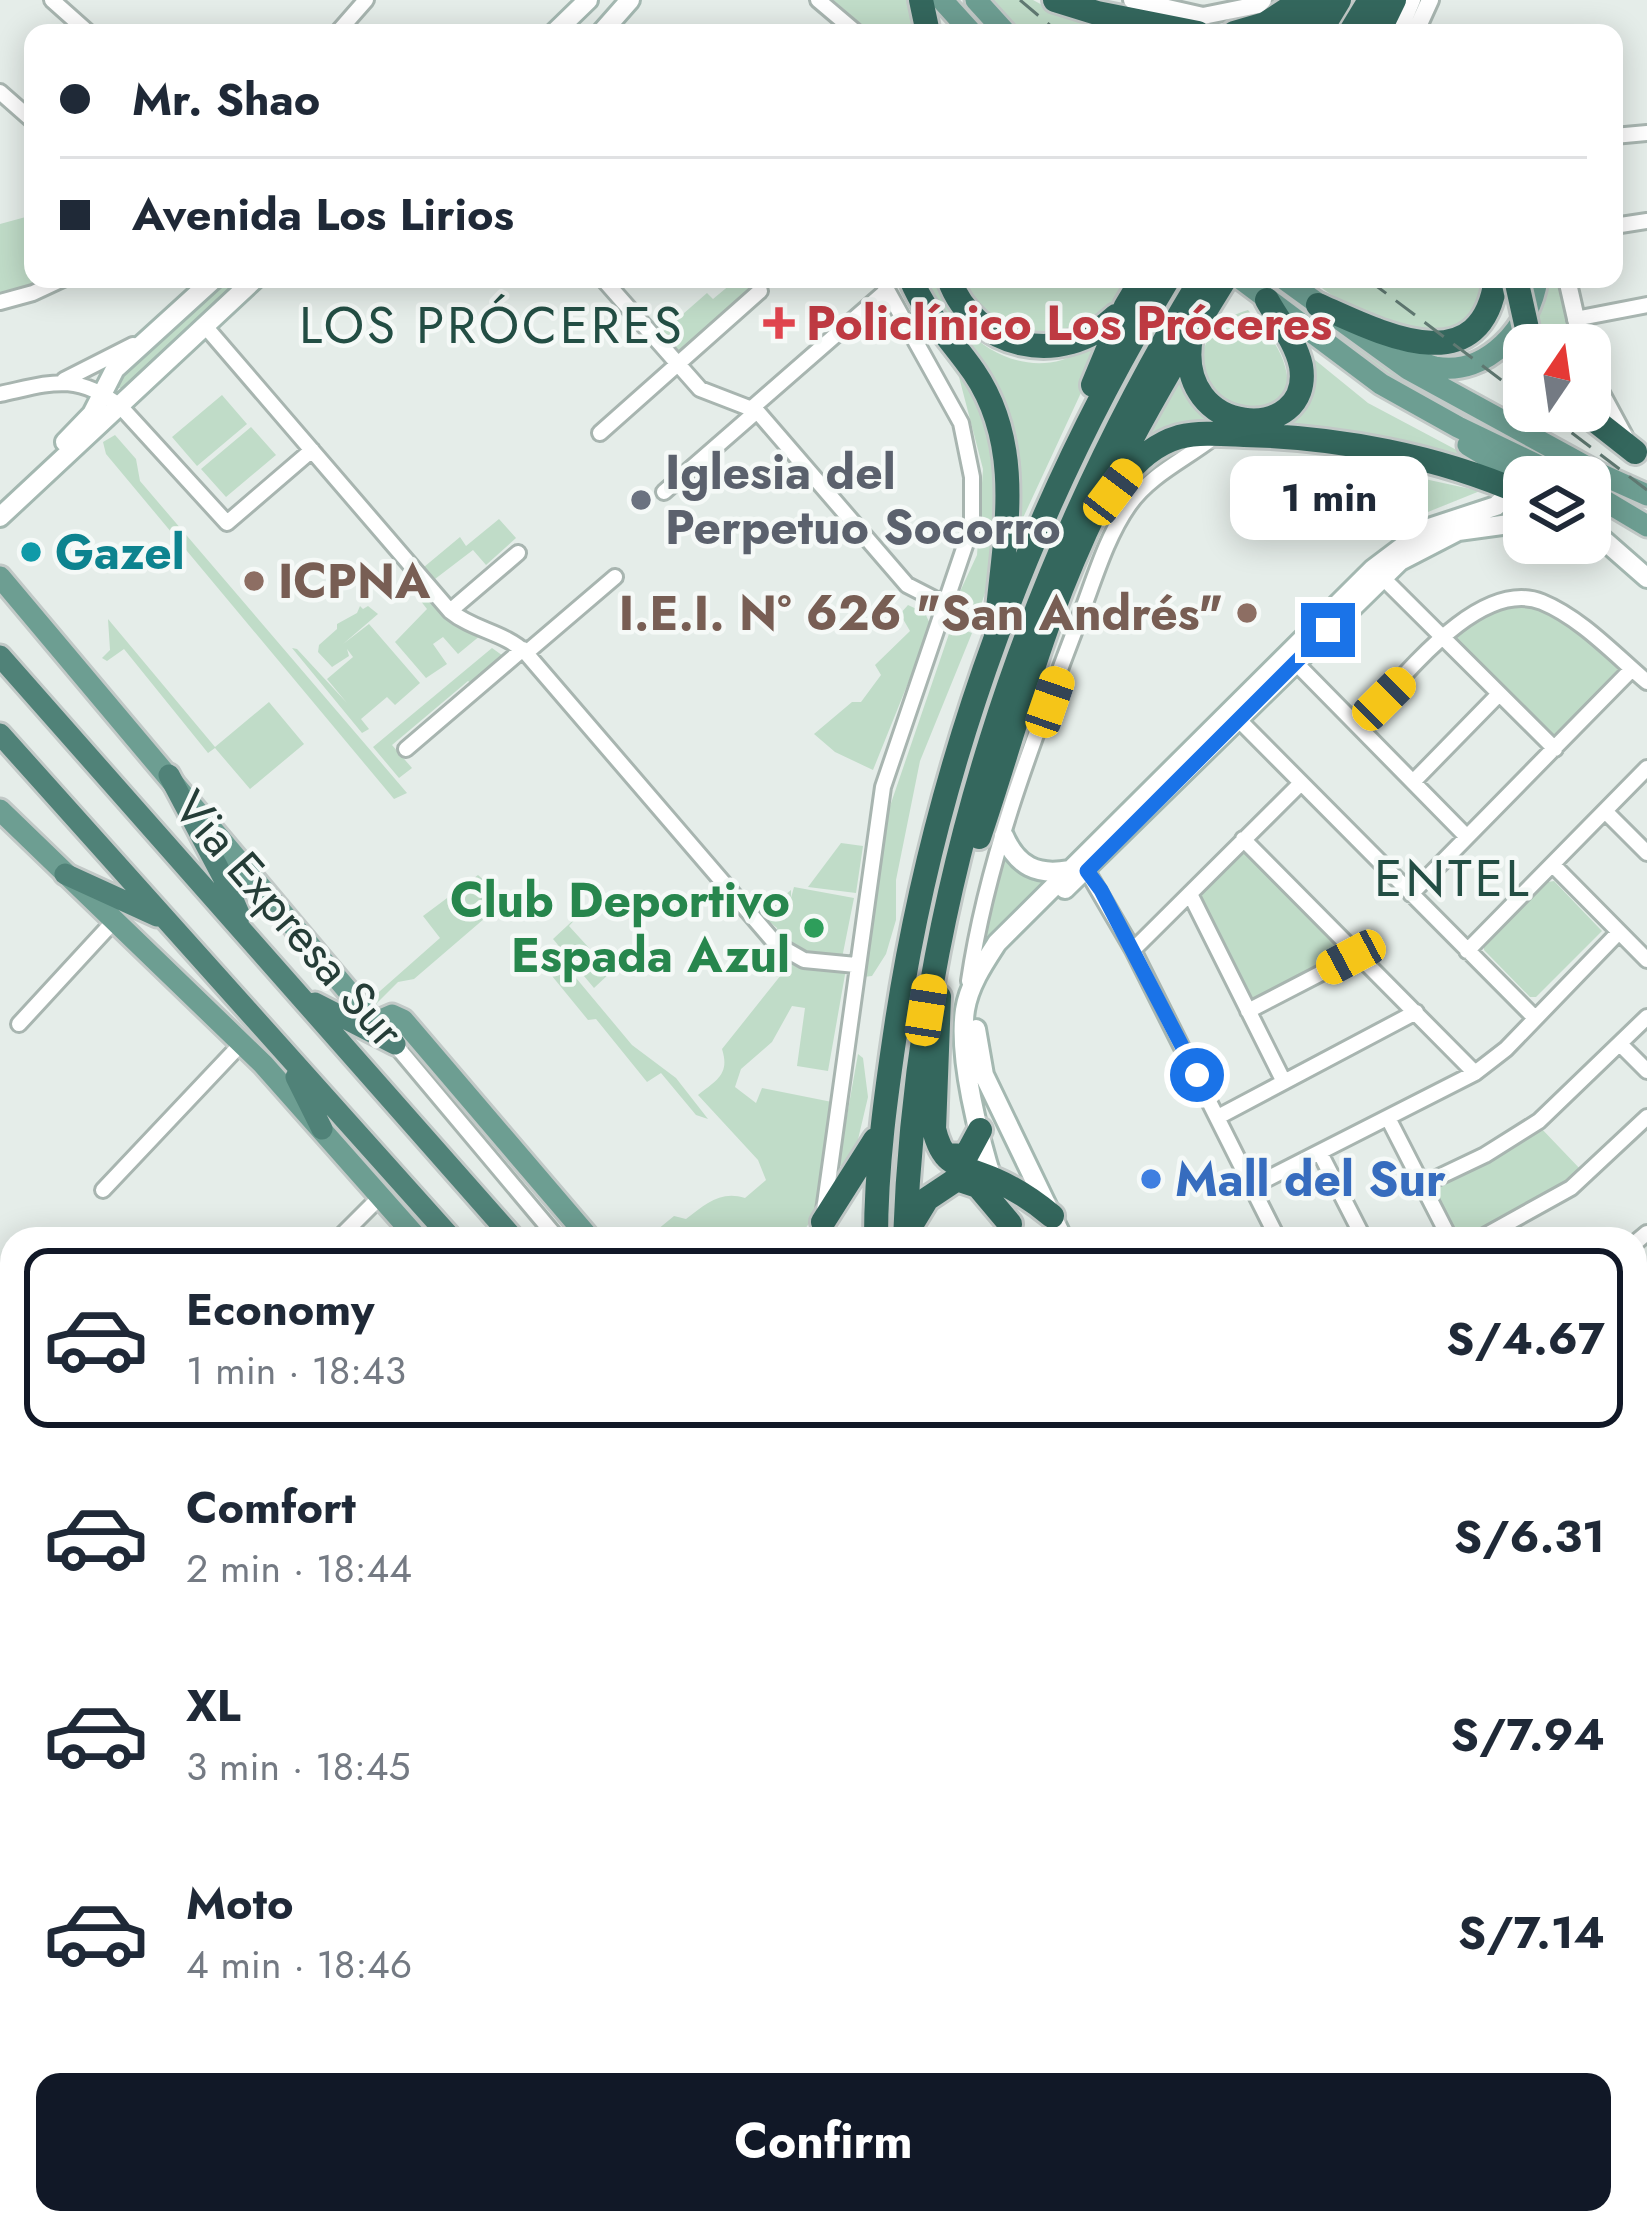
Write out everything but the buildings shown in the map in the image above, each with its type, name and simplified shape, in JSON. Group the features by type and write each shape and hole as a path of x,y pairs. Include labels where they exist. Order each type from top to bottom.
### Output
{"highway":[{"path":"1055,0 1153,24"},
{"path":"1265,24 1301,0"},
{"path":"915,288 924,309 977,376 1002,434 1008,473 1008,536 994,645"},
{"path":"953,288 960,303 984,328 1036,347 1091,336 1126,306"},
{"path":"878,1227 883,1121 907,955 943,800 994,645 1137,288"},
{"path":"1053,494 1108,383 1163,288"},
{"path":"906,1227 916,1080 937,941 960,844 1042,590 1117,425 1196,288"},
{"path":"943,915 973,855 1052,614 1094,517 1219,288"},
{"path":"1318,304 1405,341 1430,345 1474,328 1488,308 1494,288"},
{"path":"1518,288 1526,324"},
{"path":"1192,331 1190,373 1206,401 1235,419 1270,418 1284,411 1294,400 1301,371 1297,352 1254,289"},
{"path":"1610,432 1641,456"},
{"path":"1094,517 1131,467 1184,436 1328,440 1503,480"},
{"name":"Via Expresa Sur","path":"0,656 503,1227"},
{"name":"Via Expresa Sur","path":"0,734 441,1227"},
{"path":"169,775 247,934"},
{"path":"65,874 165,919"},
{"path":"937,941 940,1039 934,1129 945,1155 959,1169 992,1178 1030,1198 1058,1227"},
{"path":"302,997 394,1044"},
{"path":"282,1050 322,1130"},
{"path":"823,1227 869,1153 883,1121"},
{"path":"945,1155 966,1156 980,1130"},
{"path":"911,1227 927,1199 957,1179 979,1186 1010,1227"}],"main road":[{"path":"563,24 588,0"},
{"path":"609,24 630,0"},
{"path":"942,0 964,24"},
{"path":"958,0 978,24"},
{"path":"976,0 998,24"},
{"path":"1,515 89,417 116,369 201,288"},
{"path":"1,515 245,288"},
{"path":"1296,288 1408,369 1647,495"},
{"path":"1372,344 1436,367 1462,365 1504,345 1519,329 1535,288"},
{"path":"1254,289 1381,384 1518,456"},
{"path":"1381,384 1392,403 1503,474"},
{"path":"1058,1227 972,1055 977,1012 990,972 1078,870 1378,573 1426,530 1496,506 1503,498"},
{"path":"1611,505 1647,526"},
{"path":"1378,573 1458,531 1503,525"},
{"path":"1611,547 1647,578"},
{"path":"0,577 376,1022 392,1015 403,1020 580,1227"},
{"path":"0,810 242,1044 408,1227"},
{"path":"1004,836 1027,867 1046,874 1078,870"},
{"path":"1012,1227 992,1178 980,1130 965,1008 978,974 998,943 1078,870"}],"street":[{"path":"52,0 78,24"},
{"path":"345,24 367,0"},
{"path":"818,0 846,24"},
{"path":"1132,0 1204,16 1263,0"},
{"path":"0,92 24,113"},
{"path":"0,302 44,288"},
{"path":"611,288 700,389 755,410 907,585 946,605"},
{"path":"664,492 881,288"},
{"path":"820,1227 883,787 972,526 967,447 950,401 886,288"},
{"path":"1569,288 1576,324"},
{"path":"600,433 760,291"},
{"path":"1575,319 1647,305"},
{"path":"205,326 450,611 525,651 776,944 804,960 856,965"},
{"path":"0,394 64,380 153,333"},
{"path":"64,380 102,392 120,406 227,523 312,449"},
{"path":"1611,415 1641,456"},
{"path":"965,1008 990,880 1064,660 1117,525 1153,479 1219,434"},
{"path":"450,611 518,553"},
{"path":"1378,573 1555,749"},
{"path":"406,749 615,577"},
{"path":"1358,726 1443,639 1484,605 1508,598 1534,599 1574,621 1647,682"},
{"path":"1290,657 1467,837"},
{"path":"1411,894 1632,669"},
{"path":"1413,782 1499,694"},
{"path":"1233,714 1534,1016"},
{"path":"1467,951 1647,768"},
{"path":"1132,950 1301,783"},
{"path":"1605,811 1647,853"},
{"path":"1243,839 1475,1073"},
{"path":"1552,865 1647,960"},
{"path":"1078,870 1132,950 1272,1227"},
{"path":"1190,894 1284,1082"},
{"path":"19,1024 114,921"},
{"path":"1252,1187 1475,1073 1506,1048 1619,932"},
{"path":"1248,1011 1358,954"},
{"path":"1218,1117 1416,1012"},
{"path":"1422,1185 1485,1155 1539,1121 1647,1017"},
{"path":"376,1022 548,1227"},
{"path":"104,1190 242,1044"},
{"path":"1620,1044 1647,1071"},
{"path":"1501,1227 1571,1188 1647,1117"},
{"path":"1388,1118 1444,1227"},
{"path":"1320,1153 1358,1227"},
{"path":"350,1227 382,1195"},
{"path":"559,1227 568,1213"}],"green space":[{"path":"833,0 908,0 916,24 861,24"},
{"path":"990,0 1033,0 1063,16 1096,24 1010,24"},
{"path":"24,217 24,288 38,288 0,302 0,224"},
{"path":"215,288 234,288 123,388 117,388 116,377"},
{"path":"726,288 751,288 675,354 659,335 707,293 713,299"},
{"path":"924,288 939,288 967,331 1001,355 1020,361 1062,360 1111,328 1016,533 965,343"},
{"path":"963,288 1125,288 1095,320 1062,333 1009,330 976,307"},
{"path":"1268,288 1281,288 1362,348 1527,445 1527,451 1388,382"},
{"path":"1323,288 1485,288 1475,315 1458,329 1437,335 1391,327"},
{"path":"1538,288 1559,288 1568,324 1532,324"},
{"path":"1248,310 1272,339 1286,370 1288,395 1268,413 1216,402 1200,361 1216,328"},
{"path":"921,316 978,390 1001,474 995,563 980,608 957,598 977,555 983,469 959,377 918,322"},
{"path":"1309,355 1368,403 1483,464 1480,472 1269,427 1296,412 1314,388"},
{"path":"1182,369 1193,396 1231,430 1123,471"},
{"path":"222,395 247,424 197,466 172,437"},
{"path":"251,427 276,455 226,497 201,469"},
{"path":"115,435 136,459 140,481 407,793 394,799 106,454 103,442"},
{"path":"1374,468 1480,491 1418,516"},
{"path":"499,519 516,538 486,565 473,550 435,579 424,567 460,537 466,546"},
{"path":"422,592 451,624 481,635 458,654 443,637 433,644 447,664 426,678 395,642 427,609 416,595"},
{"path":"1529,602 1565,619 1624,669 1554,740 1453,638 1487,608"},
{"path":"908,605 925,613 931,626 873,770 835,752 814,734 852,702 861,702 881,675 875,665 910,631 900,614"},
{"path":"360,606 378,614 343,644 369,624 420,683 395,705 387,697 361,719 369,729 362,733 292,648 347,703 327,679 353,657 347,649 349,656 332,667 318,652 337,624 357,613"},
{"path":"108,619 215,747 269,702 304,744 250,789 215,748 208,753 124,649 107,661 102,658 110,650"},
{"path":"952,625 972,633 920,761 896,880 896,920 886,954 872,976 863,977 889,809"},
{"path":"492,648 506,658 474,685 468,681 392,745 412,768 399,778 373,747"},
{"path":"841,843 863,846 856,893 808,887"},
{"path":"1242,848 1346,952 1250,1001 1197,895"},
{"path":"1004,854 1049,878 978,961 989,899"},
{"path":"478,875 506,900 414,979 398,982 375,1005 371,999 440,938 423,916"},
{"path":"1554,881 1602,931 1536,997 1530,997 1484,945"},
{"name":"Club Deportivo Espada Azul","path":"794,887 854,898 842,958 803,953 779,940 777,928 761,915 791,890 791,898"},
{"path":"582,912 569,926 611,972 594,988 553,939"},
{"path":"556,954 632,1045 676,1078 708,1119 696,1115 661,1073 647,1082 596,1019 588,1020 543,965"},
{"path":"793,960 846,969 828,1071 797,1066 805,1008 792,1006 772,1042 741,1069 735,1087 756,1103 762,1088 832,1102 817,1212 806,1227 661,1227 674,1216 686,1219 721,1197 745,1198 766,1180 758,1160 698,1095 720,1076 722,1049"},
{"path":"858,1054 863,1058 868,1097 852,1165 838,1166"},
{"path":"1539,1126 1583,1172 1499,1227 1450,1227 1434,1186"}],"railway":[{"path":"1020,0 1048,24"},
{"path":"1379,288 1503,381"},
{"path":"1571,432 1647,490"}],"place":[{"name":"Policlínico Los Próceres","path":"779,323"},
{"name":"Iglesia del Perpetuo Socorro","path":"641,500"},
{"name":"Gazel","path":"31,552"},
{"name":"ICPNA","path":"254,581"},
{"name":"I.E.I. N° 626 \"San Andrés\"","path":"1247,613"},
{"name":"Club Deportivo Espada Azul","path":"814,928"},
{"name":"Mall del Sur","path":"1151,1179"}],"district":[{"name":"LOS PRÓCERES","path":"492,325"},
{"name":"ENTEL","path":"1453,878"}],"route":[{"path":"1197,1075 1087,871 1328,630"}]}
